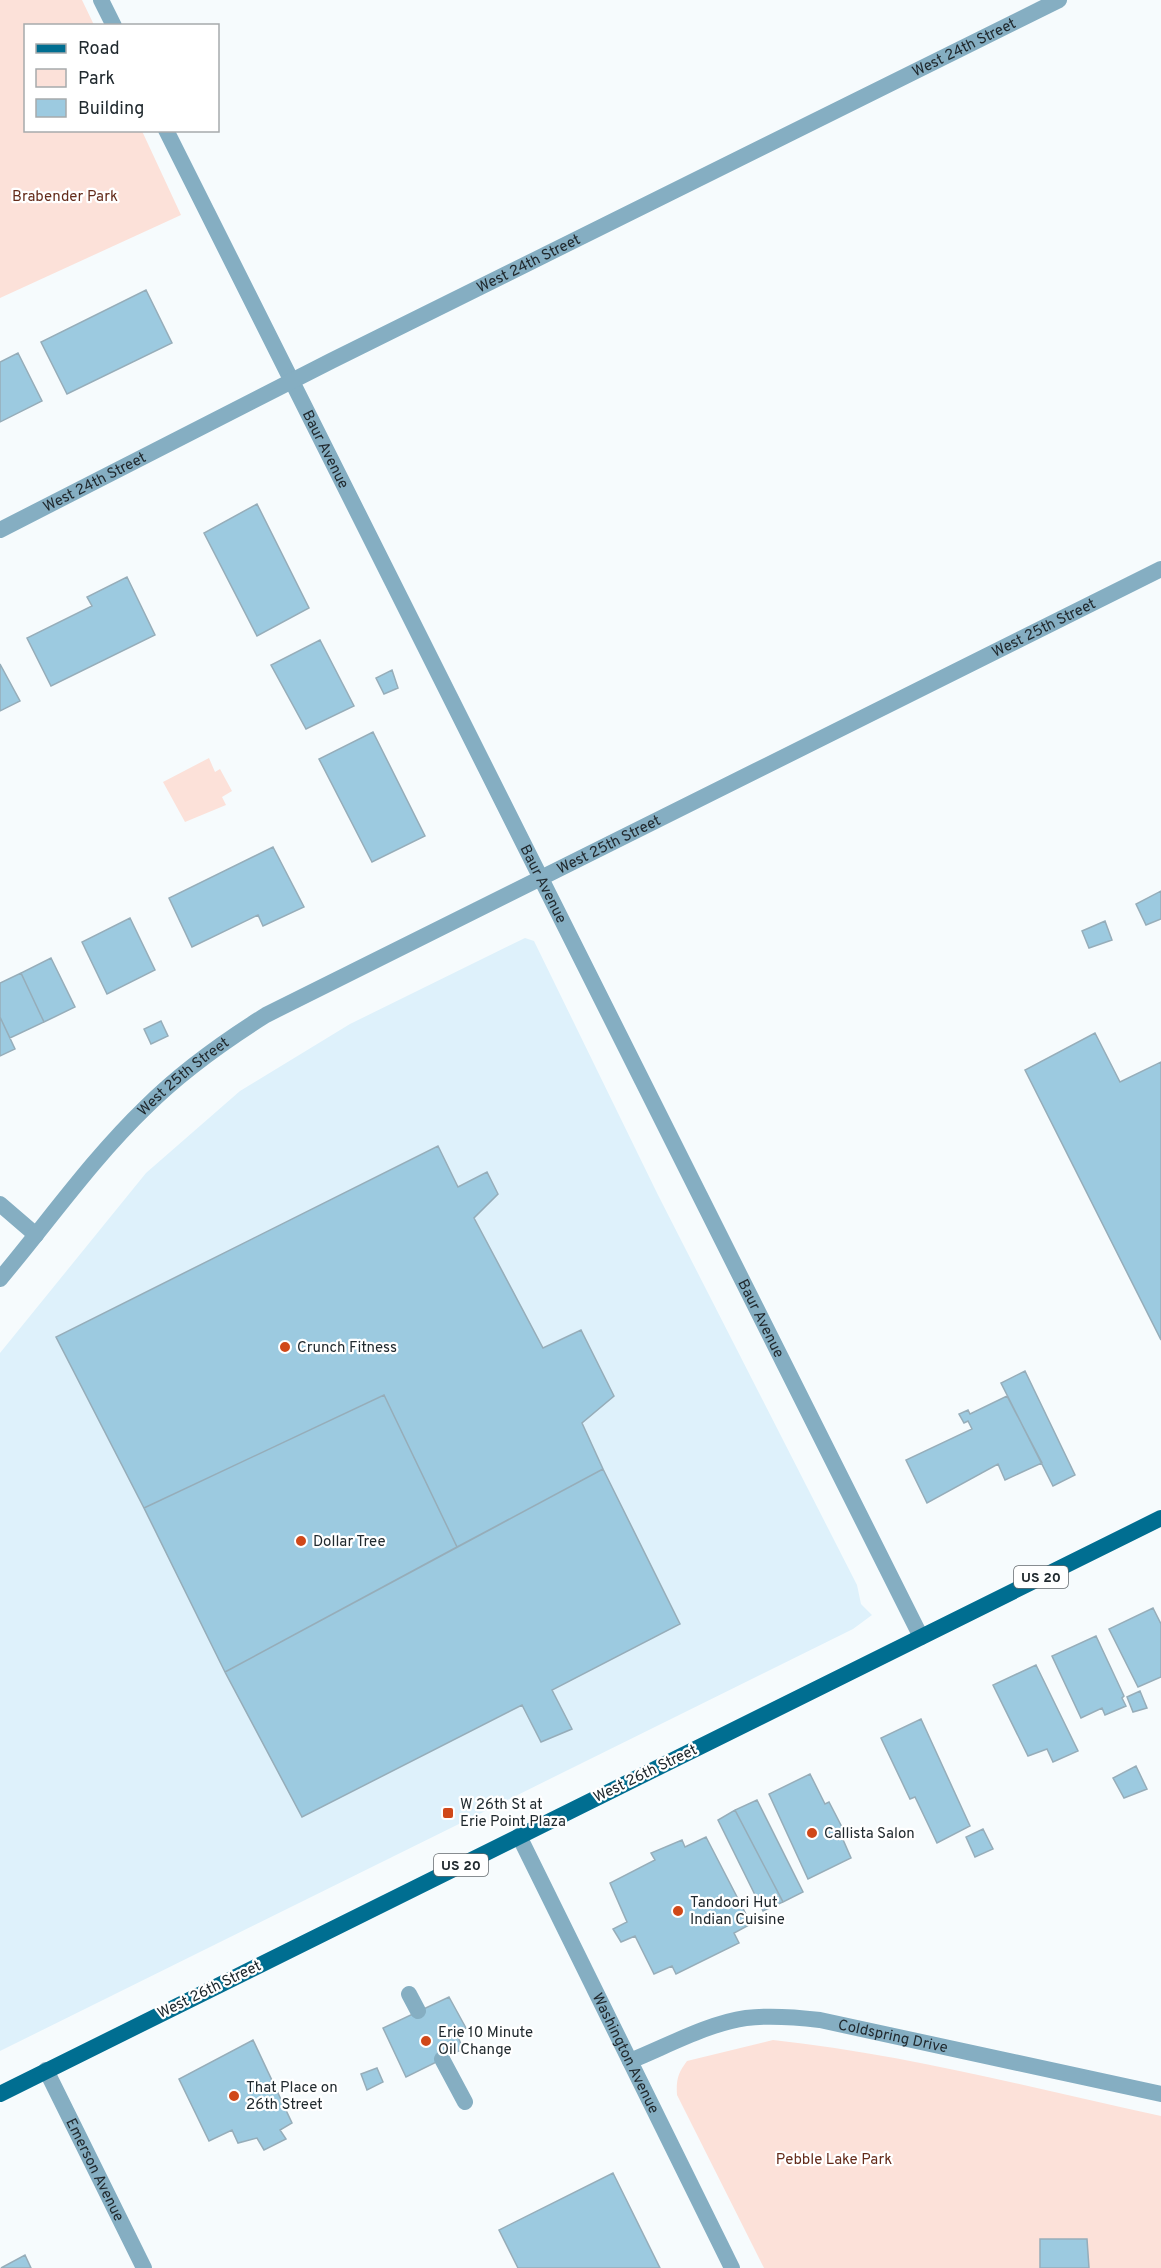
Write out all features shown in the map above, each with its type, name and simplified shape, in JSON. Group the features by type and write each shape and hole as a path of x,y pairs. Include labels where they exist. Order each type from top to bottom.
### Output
{"main road":[{"name":"West 26th Street","path":"0,2094 1161,1518"}],"street":[{"path":"101,0 113,24"},
{"name":"West 24th Street","path":"0,530 291,381 1059,0"},
{"name":"Baur Avenue","path":"167,132 921,1636"},
{"name":"West 25th Street","path":"0,1279 145,1107 182,1073 223,1042 312,991 1161,569"},
{"path":"0,1204 36,1236"},
{"name":"Washington Avenue","path":"519,1836 732,2268"},
{"path":"409,1994 418,2011"},
{"name":"Coldspring Drive","path":"630,2061 728,2023 769,2016 794,2016 831,2022 1161,2094"},
{"path":"442,2059 465,2102"},
{"name":"Emerson Avenue","path":"46,2070 144,2268"}],"shaded area":[{"path":"525,938 534,941 658,1195 857,1585 861,1604 872,1615 853,1629 0,2051 0,1353 146,1173 240,1091 350,1024"}],"green space":[{"name":"Brabender Park","path":"0,0 82,0 94,24 24,24 24,132 142,132 181,215 0,298"},
{"path":"209,758 215,772 220,769 232,791 222,797 226,805 185,822 163,782"},
{"name":"Pebble Lake Park","path":"773,2040 919,2063 1161,2116 1161,2268 764,2268 677,2095 677,2085 678,2077 687,2061"}],"building":[{"path":"146,290 172,343 67,394 41,342"},
{"path":"18,353 42,401 0,422 0,362"},
{"path":"257,504 309,608 257,636 204,533"},
{"path":"127,577 155,635 51,686 27,638 92,606 87,597"},
{"path":"320,640 354,706 306,729 271,665"},
{"path":"0,664 20,701 0,711"},
{"path":"392,670 398,688 384,694 376,678"},
{"path":"373,732 425,836 372,862 319,759"},
{"path":"273,847 304,907 263,926 258,915 192,947 169,898"},
{"path":"1161,891 1161,919 1146,925 1136,904"},
{"path":"130,918 155,970 107,994 82,942"},
{"path":"1105,921 1112,940 1089,948 1082,931"},
{"path":"51,958 75,1007 44,1022 21,973"},
{"path":"21,973 44,1022 10,1038 0,1017 0,983"},
{"path":"0,1017 15,1049 0,1056"},
{"path":"161,1021 168,1036 151,1044 144,1029"},
{"path":"1095,1033 1120,1082 1161,1062 1161,1340 1025,1070"},
{"path":"438,1146 458,1187 487,1172 498,1194 474,1218 543,1348 581,1330 614,1396 582,1423 603,1469 457,1547 384,1395 144,1508 56,1337"},
{"path":"1025,1371 1075,1475 1053,1486 1001,1383"},
{"path":"384,1395 457,1547 225,1672 144,1508"},
{"path":"1007,1396 1042,1463 1005,1480 998,1464 927,1503 906,1460 972,1429 968,1421 964,1423 959,1414 968,1410 970,1414"},
{"path":"603,1469 680,1624 552,1690 572,1729 541,1742 522,1705 302,1817 225,1672"},
{"path":"1153,1608 1161,1624 1161,1677 1138,1687 1109,1629"},
{"path":"1096,1636 1124,1696 1122,1698 1126,1706 1105,1715 1102,1708 1081,1718 1052,1656"},
{"path":"1036,1665 1078,1751 1053,1762 1047,1749 1028,1756 993,1685"},
{"path":"1140,1691 1147,1708 1133,1712 1127,1697"},
{"path":"921,1719 970,1826 937,1843 915,1797 910,1799 881,1738"},
{"path":"1136,1766 1147,1789 1124,1798 1113,1778"},
{"path":"810,1774 825,1804 829,1802 845,1833 841,1835 851,1858 808,1879 769,1794"},
{"path":"757,1800 803,1892 783,1902 735,1810"},
{"path":"735,1810 783,1902 763,1911 718,1820"},
{"path":"983,1829 993,1849 975,1857 966,1837"},
{"path":"706,1837 751,1924 734,1933 739,1943 676,1974 672,1966 654,1974 635,1936 621,1942 613,1929 627,1922 610,1883 655,1860 651,1853 682,1840 685,1847"},
{"path":"449,1997 466,2028 456,2032 463,2049 406,2077 383,2028"},
{"path":"253,2040 292,2123 280,2130 286,2139 264,2150 257,2138 238,2143 232,2130 209,2141 179,2079"},
{"path":"377,2068 383,2082 367,2090 361,2074"},
{"path":"613,2173 660,2268 518,2268 499,2230"},
{"path":"1040,2239 1087,2239 1089,2268 1040,2268"},
{"path":"25,2255 31,2268 1,2268"}],"place":[{"name":"Crunch Fitness","path":"285,1347"},
{"name":"Dollar Tree","path":"301,1541"},
{"name":"W 26th St at Erie Point Plaza","path":"448,1813"},
{"name":"Callista Salon","path":"812,1833"},
{"name":"Tandoori Hut Indian Cuisine","path":"678,1911"},
{"name":"Erie 10 Minute Oil Change","path":"426,2041"},
{"name":"That Place on 26th Street","path":"234,2096"}]}
